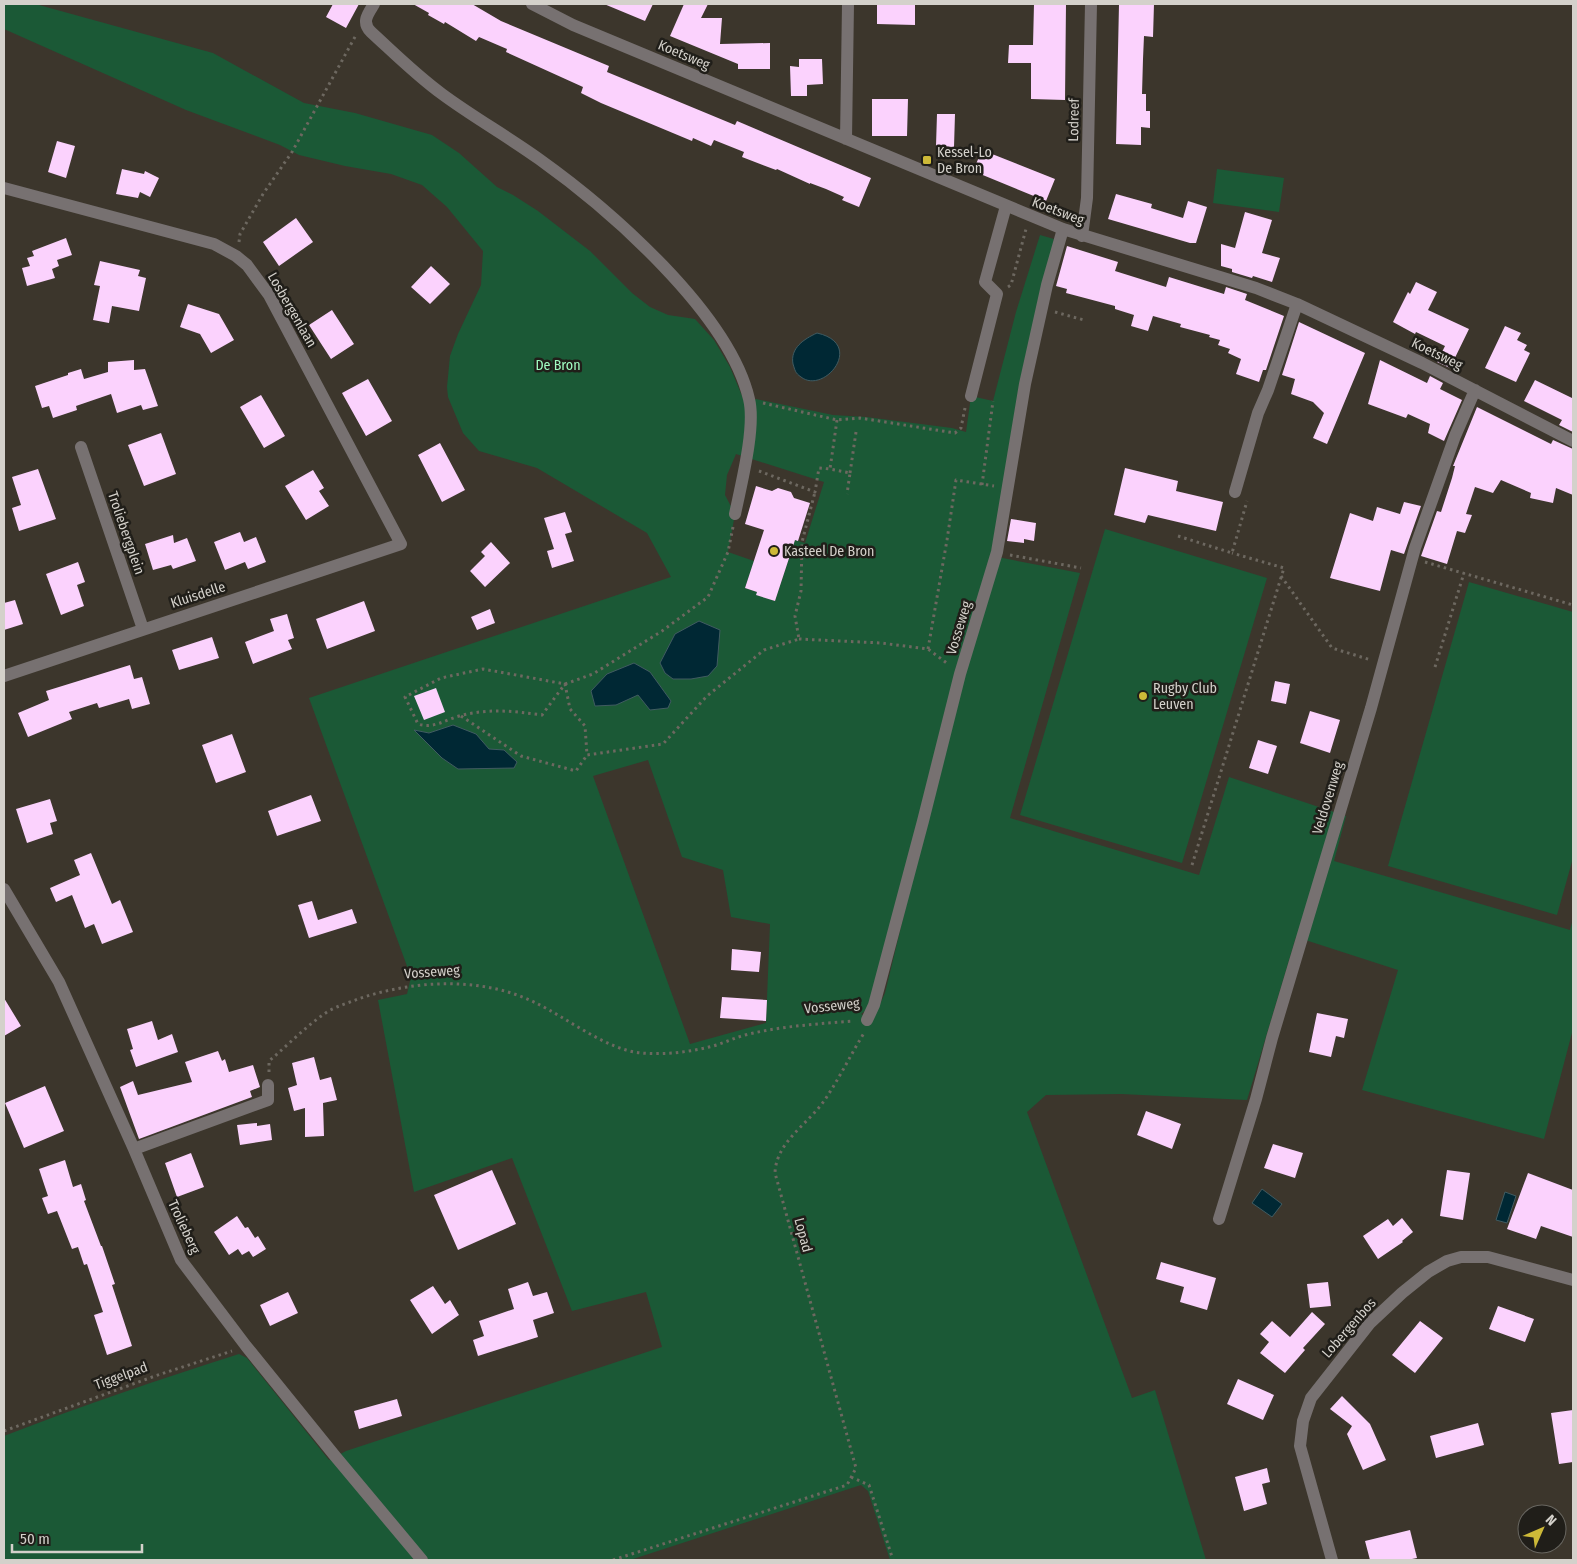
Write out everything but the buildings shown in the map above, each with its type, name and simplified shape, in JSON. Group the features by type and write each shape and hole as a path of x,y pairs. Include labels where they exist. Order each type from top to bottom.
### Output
{"street":[{"path":"374,4 365,19 368,29 441,94 532,154 581,190 676,279 724,341 739,367 750,401 750,430 735,514"},
{"name":"Koetsweg","path":"532,4 573,24 1063,230 1256,288 1297,304 1422,363 1573,441"},
{"path":"846,139 848,4"},
{"name":"Lodreef","path":"1082,236 1087,198 1091,4"},
{"name":"Losbergenlaan","path":"4,188 214,244 236,256 247,265 269,295 401,544"},
{"path":"971,396 997,294 985,282 1006,206"},
{"name":"Vosseweg","path":"867,1020 874,1005 960,674 998,552 1025,384 1042,308 1063,230"},
{"path":"1235,492 1258,413 1268,390 1297,304"},
{"name":"Veldovenweg","path":"1219,1219 1256,1099 1272,1038 1383,664 1412,558 1455,436 1475,390"},
{"name":"Troliebergplein","path":"81,446 143,629"},
{"name":"Kluisdelle","path":"4,676 401,544"},
{"name":"Trolieberg","path":"4,889 59,982 134,1148 181,1260 246,1346 422,1560"},
{"path":"134,1148 268,1100 268,1085"},
{"name":"Lobergenbos","path":"1332,1560 1300,1446 1303,1421 1311,1398 1370,1323 1428,1272 1447,1261 1461,1257 1488,1257 1573,1280"}],"path":[{"path":"236,256 240,234 263,194 292,152 365,19"},
{"path":"997,294 1011,284 1029,216"},
{"path":"1042,308 1084,320"},
{"path":"750,401 837,420 860,418 955,433 960,428 967,397 971,396"},
{"path":"982,484 992,401"},
{"path":"830,469 837,420"},
{"path":"847,494 856,432"},
{"path":"745,466 815,492"},
{"path":"799,639 795,616 801,590 802,542 819,468 850,473"},
{"path":"928,649 948,540 956,480 1008,489"},
{"path":"1232,553 1249,496 1235,492"},
{"path":"565,684 542,715 499,710 461,716 428,727 418,724 405,697 441,678 483,669 565,684 593,674 662,631 708,597 728,552 735,514"},
{"path":"1178,536 1284,568 1192,865"},
{"path":"998,552 1081,568"},
{"path":"1412,558 1573,605"},
{"path":"1435,667 1464,573"},
{"path":"1281,576 1332,648 1383,664"},
{"path":"587,755 663,744 707,696 764,650 799,639 882,643 928,649 960,674"},
{"path":"461,716 520,756 576,771 587,755 586,726 570,709 565,684"},
{"name":"Vosseweg","path":"268,1085 269,1061 312,1023 328,1012 342,1004 377,993 429,984 464,984 504,990 535,1002 608,1043 639,1053 663,1054 711,1046 744,1035 792,1026 867,1020"},
{"name":"Lopad","path":"851,1477 856,1468 775,1173 775,1162 782,1148 824,1101 864,1033 867,1020"},
{"name":"Tiggelpad","path":"4,1431 155,1376 246,1346"},
{"path":"613,1560 847,1485 851,1477 869,1485 893,1560"}],"green space":[{"name":"De Bron","path":"4,4 39,5 213,53 304,103 355,113 432,135 459,153 497,187 538,211 590,251 632,293 650,307 668,315 695,319 714,340 730,367 745,403 756,399 833,415 866,417 952,428 966,432 971,396 993,401 1016,312 1040,235 1054,239 1020,388 992,556 1080,573 1010,818 1199,875 1229,777 1346,816 1334,861 1570,930 1573,919 1573,1029 1544,1139 1362,1090 1398,970 1296,937 1247,1100 1121,1094 1046,1095 1027,1112 1132,1398 1155,1390 1206,1560 890,1560 868,1491 861,1485 630,1560 4,1560 4,1436 91,1403 209,1363 239,1354 247,1358 329,1460 346,1451 662,1347 646,1292 572,1311 512,1158 414,1192 378,1000 407,994 411,977 309,698 671,577 647,533 537,468 479,451 463,433 448,397 450,356 481,285 483,251 447,207 422,185 391,174 299,155 280,145 186,110 4,29","holes":["736,454 824,482 805,543 795,540 775,601 757,595 757,592 745,588 754,561 728,552 735,514 725,495 727,475","648,760 682,857 723,870 731,917 770,924 766,1023 690,1044 593,776","914,873 885,993 873,1020 861,1014 867,1010"]},
{"path":"1217,169 1284,178 1279,212 1213,203"},
{"name":"Rugby Club Leuven","path":"1105,529 1267,578 1182,863 1020,815"},
{"path":"1469,582 1573,612 1573,858 1557,915 1388,866"}],"water":[{"path":"817,333 831,339 838,347 840,357 836,366 829,374 820,379 810,381 796,373 793,358 799,345"},
{"path":"699,621 720,630 717,666 708,676 691,679 673,679 665,673 660,663 675,634"},
{"path":"634,663 650,672 671,701 668,708 650,710 638,695 616,705 595,706 591,691 607,674"},
{"path":"453,725 476,734 489,749 504,750 517,762 514,768 458,769 442,758 414,730 429,733"},
{"path":"1262,1189 1282,1204 1272,1217 1252,1203"},
{"path":"1505,1192 1516,1196 1507,1223 1496,1220"}],"place":[{"name":"Kessel-Lo De Bron","path":"927,160"},
{"name":"Kasteel De Bron","path":"774,551"},
{"name":"Rugby Club Leuven","path":"1143,696"}]}
